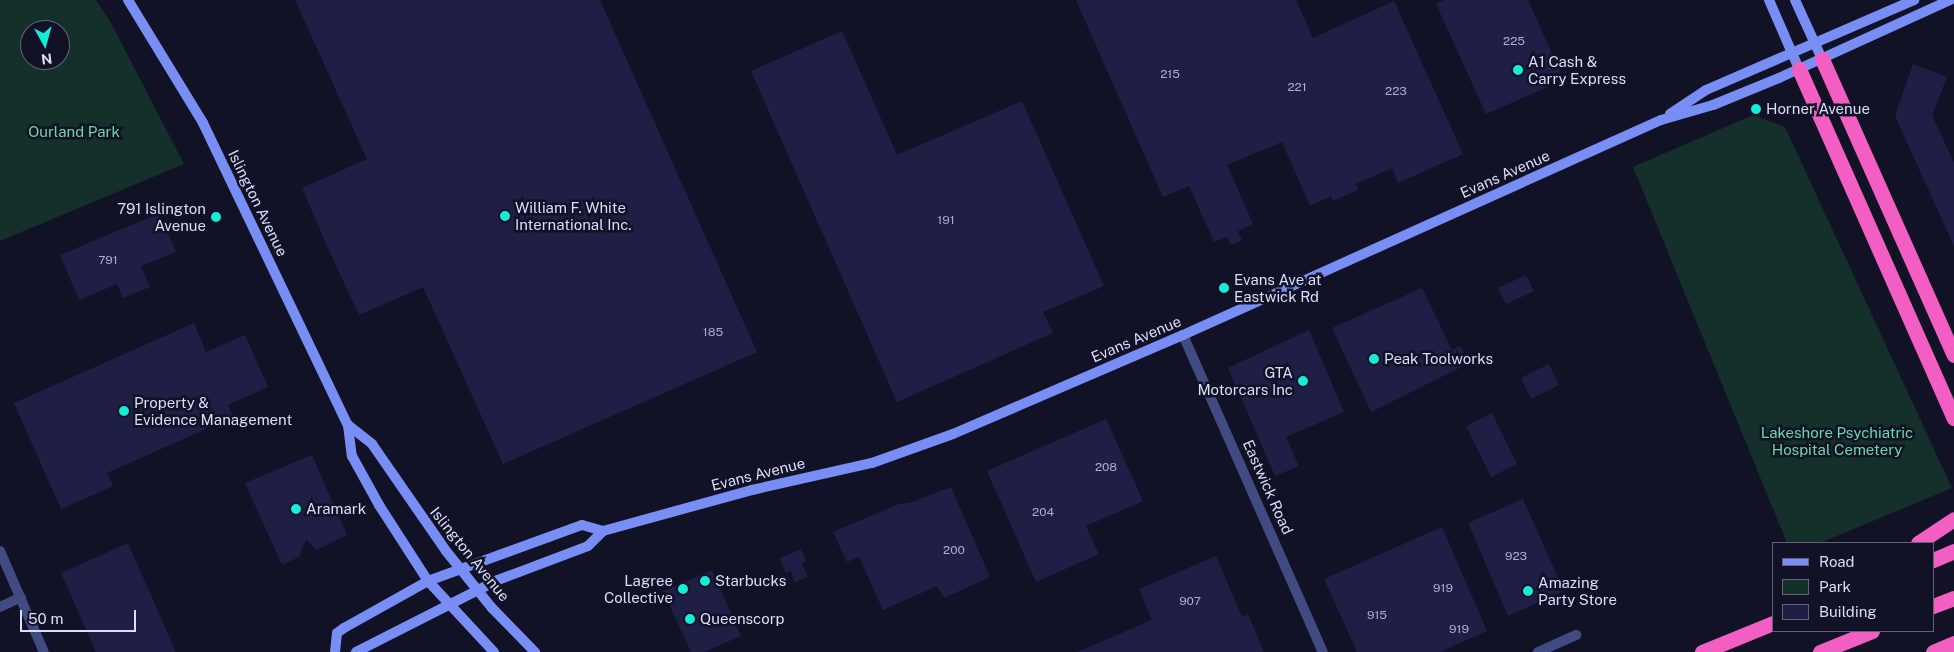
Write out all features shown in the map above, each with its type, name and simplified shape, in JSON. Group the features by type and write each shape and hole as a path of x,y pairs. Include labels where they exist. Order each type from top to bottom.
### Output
{"highway":[{"path":"1822,59 1954,355"},
{"path":"1799,69 1954,418"},
{"path":"1920,542 1954,519"},
{"path":"1934,560 1954,551"},
{"path":"1934,606 1954,598"},
{"path":"1702,652 1772,622"},
{"path":"1820,652 1870,632"},
{"path":"1933,652 1954,643"}],"main road":[{"name":"Islington Avenue","path":"128,0 203,123 348,425 352,456 379,505 428,581 494,652"},
{"path":"1769,0 1799,69"},
{"path":"1795,0 1822,59"},
{"name":"Evans Avenue","path":"1661,120 1706,90 1914,0"},
{"name":"Evans Avenue","path":"356,652 477,590 543,560 588,546 603,531 752,490 872,463 953,434 1183,335 1661,120 1714,105 1822,59 1950,0"},
{"name":"Islington Avenue","path":"348,425 372,444 418,514 459,568 477,590 536,652"},
{"name":"Evans Avenue","path":"335,652 337,633 428,581 459,568 582,525 603,531"}],"street":[{"name":"Eastwick Road","path":"1183,335 1323,652"},
{"path":"0,551 44,652"},
{"path":"0,606 21,597"},
{"path":"1538,652 1576,635"}],"green space":[{"name":"Ourland Park","path":"0,0 96,0 111,23 184,164 0,241"},
{"name":"Lakeshore Psychiatric Hospital Cemetery","path":"1753,115 1785,127 1952,488 1822,542 1787,542 1633,167"}],"building":[{"name":"William F. White International Inc.","path":"295,0 600,0 757,352 503,464 423,287 359,315 326,244 302,188 367,159"},
{"path":"1076,0 1296,0 1313,38 1394,1 1463,154 1398,183 1392,168 1356,184 1358,190 1333,201 1331,196 1310,206 1282,142 1227,165 1253,224 1238,231 1242,240 1231,245 1227,237 1214,242 1189,186 1163,197"},
{"path":"1444,0 1528,0 1564,80 1486,114 1436,4"},
{"path":"842,31 897,155 1022,101 1104,286 1043,312 1053,333 897,402 751,71"},
{"path":"1913,64 1947,77 1932,115 1954,163 1954,246 1895,116"},
{"path":"160,213 176,252 141,266 150,287 123,298 117,284 79,300 60,255"},
{"path":"1526,275 1534,291 1506,304 1498,288"},
{"path":"1422,288 1452,350 1460,346 1469,363 1371,412 1332,328"},
{"name":"Property & Evidence Management","path":"194,323 206,352 245,335 268,387 228,405 233,417 107,473 113,486 61,509 14,403"},
{"path":"1309,330 1344,412 1286,437 1299,466 1275,476 1228,368"},
{"path":"1549,364 1559,385 1531,399 1521,378"},
{"path":"1492,413 1517,464 1491,477 1466,426"},
{"path":"1106,419 1143,501 1086,526 1099,554 1036,582 987,471"},
{"name":"Aramark","path":"312,455 347,535 316,550 306,539 299,557 282,565 245,483"},
{"path":"951,487 990,577 944,598 937,586 883,610 859,557 847,562 833,532 899,504 912,502"},
{"path":"1523,499 1564,591 1508,616 1468,523"},
{"path":"1442,527 1487,631 1440,652 1357,652 1324,579"},
{"path":"128,543 176,652 96,652 61,573"},
{"path":"801,549 806,561 802,563 808,577 795,582 791,571 786,573 780,558"},
{"path":"1216,556 1242,617 1248,614 1264,652 1077,652 1152,620 1139,589"},
{"path":"712,570 741,636 704,652 691,652 663,591"}],"place":[{"name":"A1 Cash & Carry Express","path":"1518,70"},
{"name":"Horner Avenue","path":"1756,109"},
{"name":"William F. White International Inc.","path":"505,216"},
{"name":"791 Islington Avenue","path":"216,217"},
{"name":"Evans Ave at Eastwick Rd","path":"1224,288"},
{"name":"Peak Toolworks","path":"1374,359"},
{"name":"GTA Motorcars Inc","path":"1303,381"},
{"name":"Property & Evidence Management","path":"124,411"},
{"name":"Aramark","path":"296,509"},
{"name":"Starbucks","path":"705,581"},
{"name":"Lagree Collective","path":"683,589"},
{"name":"Amazing Party Store","path":"1528,591"},
{"name":"Queenscorp","path":"690,619"}]}
